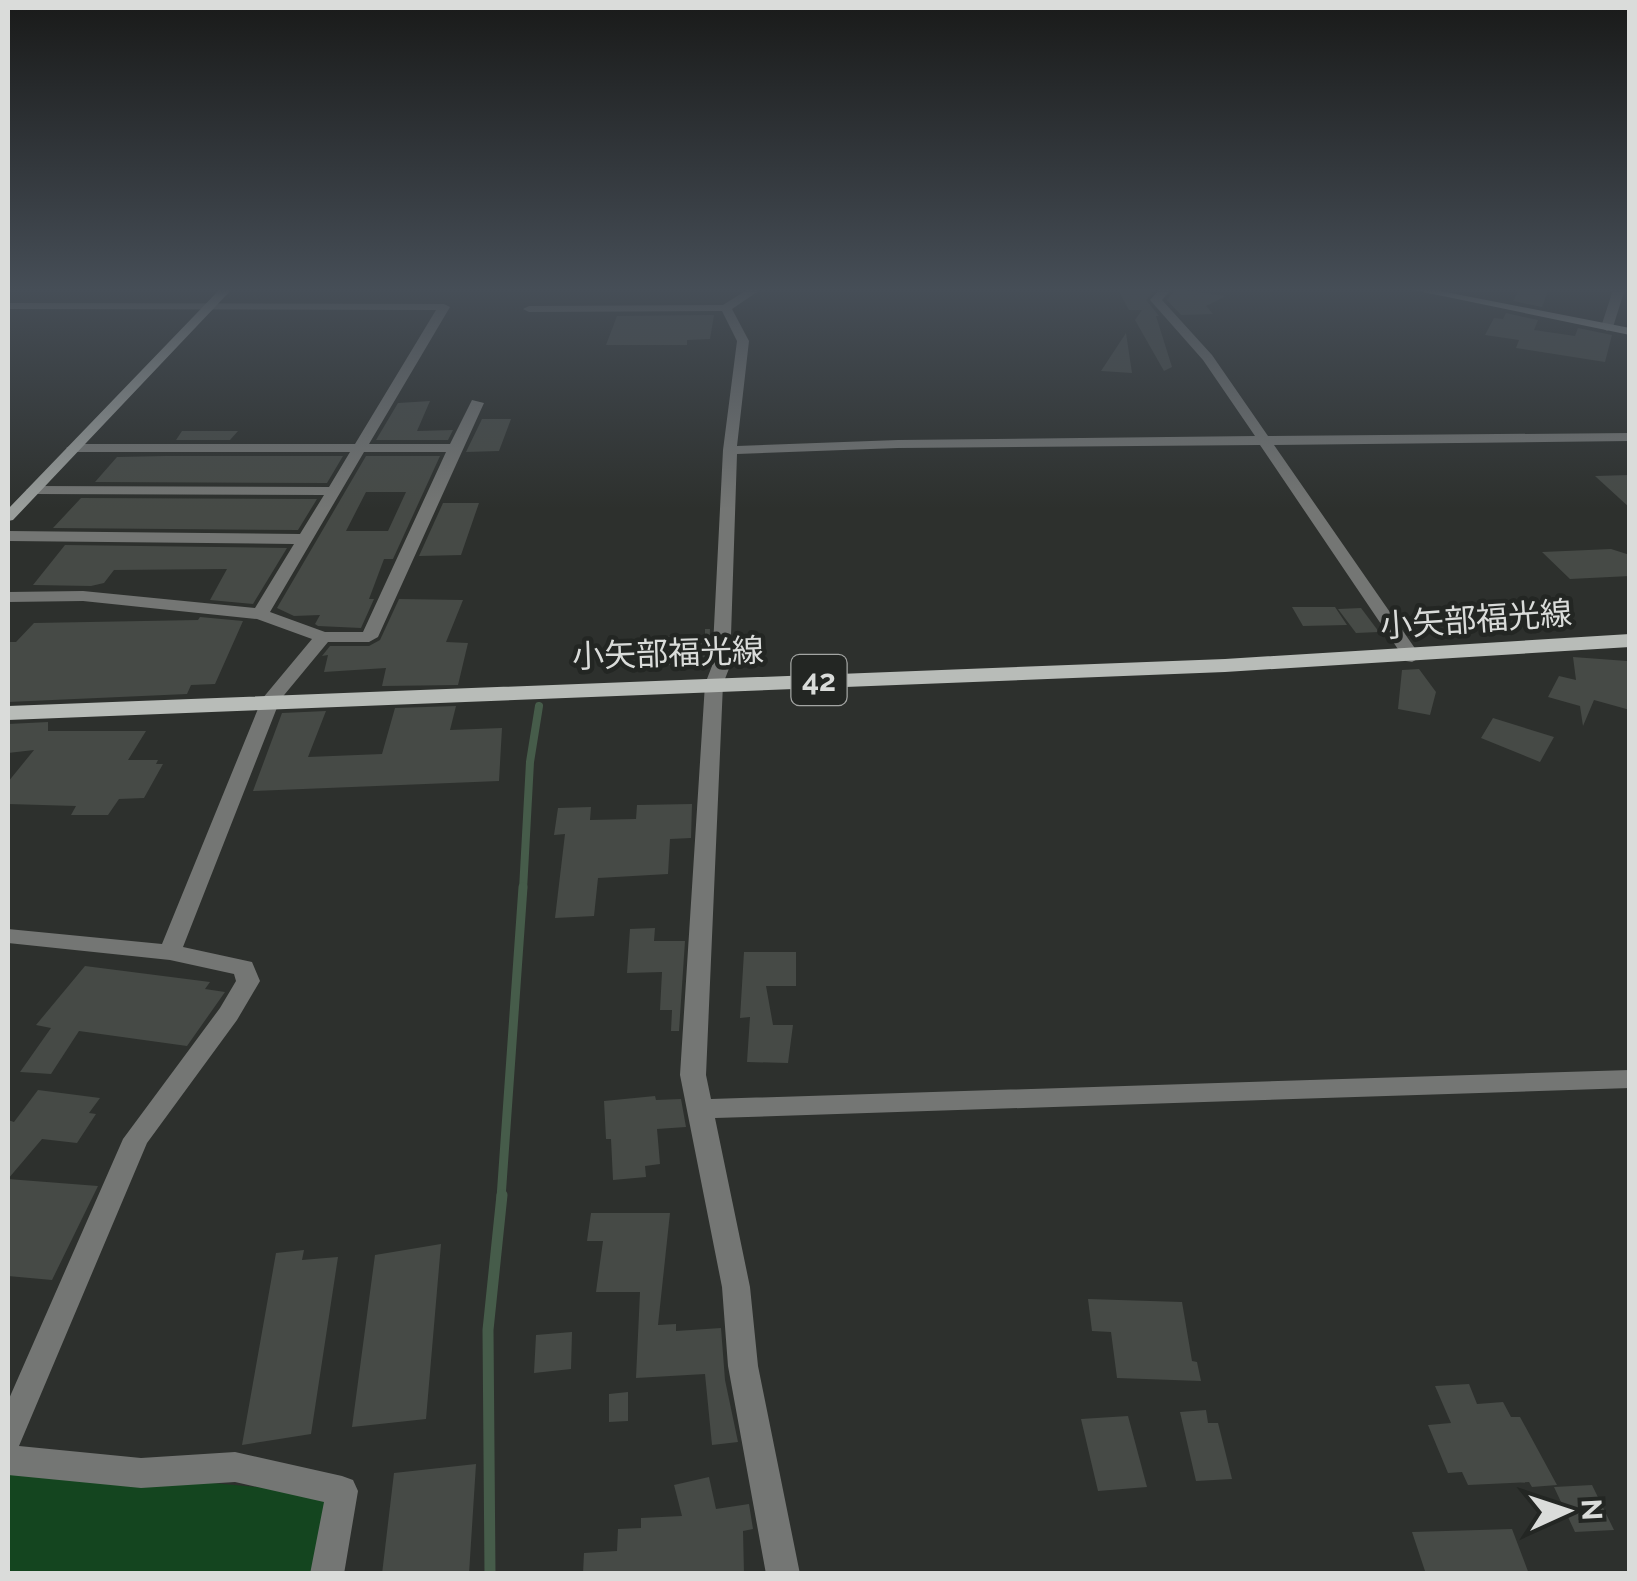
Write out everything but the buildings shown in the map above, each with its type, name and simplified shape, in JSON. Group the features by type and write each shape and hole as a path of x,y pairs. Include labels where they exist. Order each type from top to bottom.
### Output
{"main road":[{"name":"小矢部福光線","path":"8,712 1412,658 1630,640"}],"street":[{"path":"8,517 156,362"},
{"path":"260,614 411,362"},
{"path":"741,362 730,450 720,666 714,684 693,1075 736,1287 743,1366 783,1574"},
{"path":"1211,362 1412,658"},
{"path":"8,597 83,596 260,614 323,637 369,636 477,403"},
{"path":"730,450 898,444 1630,437"},
{"path":"73,448 455,448"},
{"path":"32,490 333,490"},
{"path":"8,536 304,538"},
{"path":"170,952 270,699 323,637"},
{"path":"8,936 170,952 244,968 248,981 230,1014 136,1139 8,1436"},
{"path":"702,1110 1630,1079"},
{"path":"8,1460 141,1473 235,1467 342,1491 327,1574"}],"green space":[{"path":"8,1464 333,1494 323,1573 8,1573"}],"waterway":[{"path":"523,890 530,762 539,706"},
{"path":"501,1198 523,887"},
{"path":"490,1574 488,1330 502,1195"}]}
